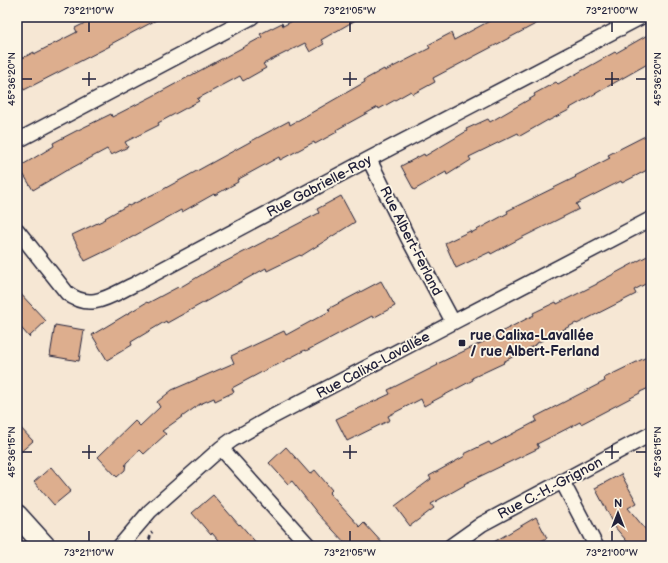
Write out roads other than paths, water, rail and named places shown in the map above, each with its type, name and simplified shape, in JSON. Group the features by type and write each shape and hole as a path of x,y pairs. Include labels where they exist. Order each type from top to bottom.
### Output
{"main road":[{"path":"17,515 45,546"}],"street":[{"path":"17,141 252,17"},
{"name":"Rue Gabrielle-Roy","path":"17,230 67,293 77,300 84,302 95,302 135,284 369,159 618,22 641,17"},
{"name":"Rue Albert-Ferland","path":"369,159 408,238 453,322"},
{"name":"Rue Calixa-Lavallée","path":"120,546 150,512 221,448 232,440 270,418 651,219"},
{"name":"Rue C.-H.-Grignon","path":"451,546 482,524 651,434"},
{"path":"221,448 309,546"},
{"path":"562,481 596,546"}],"place":[{"name":"rue Calixa-Lavallée / rue Albert-Ferland","path":"462,343"}]}
